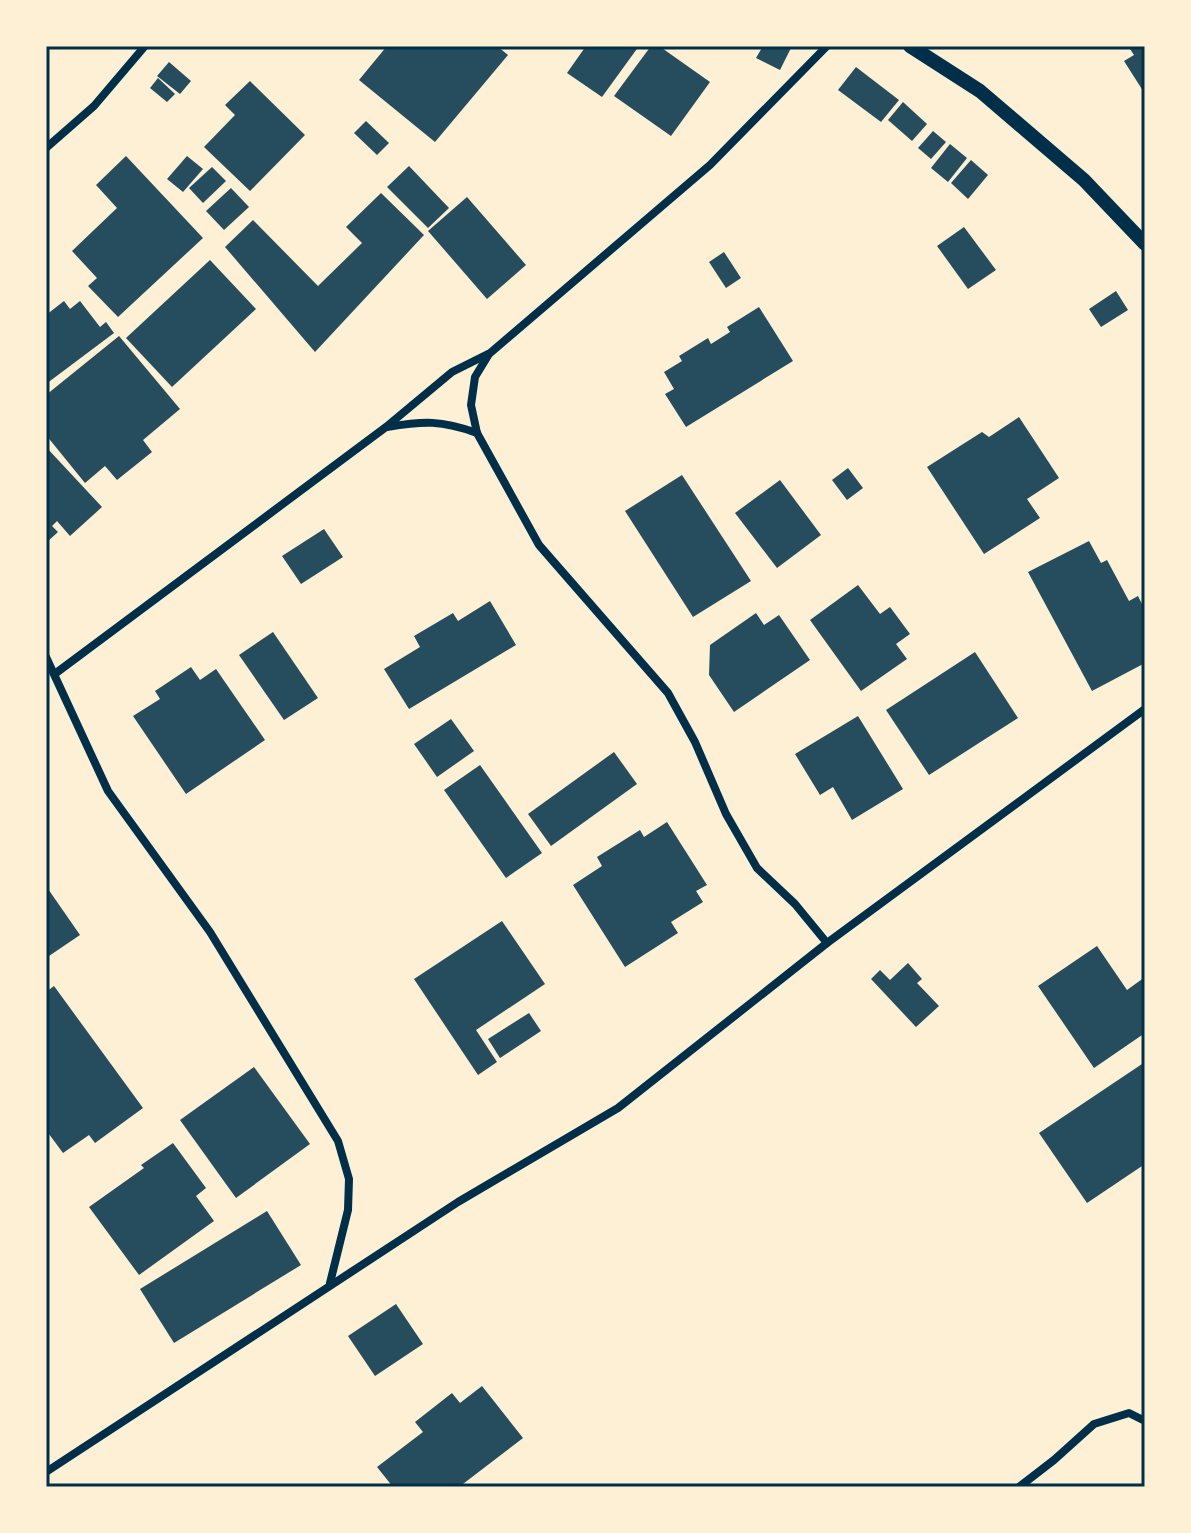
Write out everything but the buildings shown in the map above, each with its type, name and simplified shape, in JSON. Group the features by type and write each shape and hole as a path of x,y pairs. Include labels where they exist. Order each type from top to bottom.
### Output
{"street":[{"path":"46,148 94,106 145,46"},
{"path":"56,673 386,427 452,372 489,354 710,165 827,46"},
{"path":"910,46 980,91 1084,180 1145,244"},
{"path":"489,354 475,377 471,405 477,433 539,545 668,693 695,742 726,814 757,868 795,904 827,943"},
{"path":"386,427 428,420 449,423 477,433"},
{"path":"46,657 108,791 210,932 338,1141 349,1179 348,1210 330,1284"},
{"path":"46,1472 458,1202 618,1108 827,943 1145,709"},
{"path":"1019,1487 1094,1424 1129,1413 1145,1421"}]}
